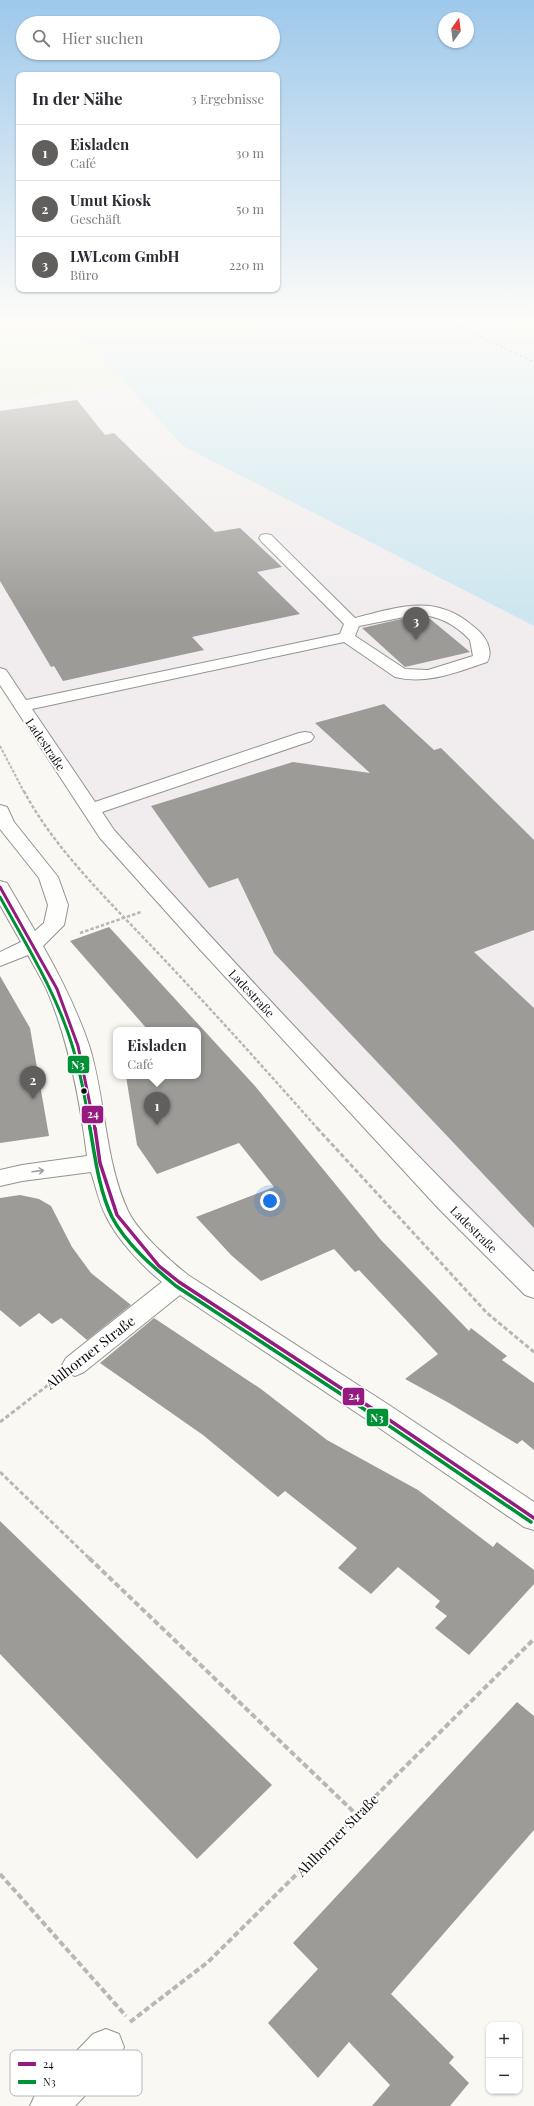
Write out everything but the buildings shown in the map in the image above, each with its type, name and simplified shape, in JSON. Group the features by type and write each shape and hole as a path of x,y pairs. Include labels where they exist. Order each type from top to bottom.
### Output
{"street":[{"path":"21,706 350,630 417,610 434,611 448,615 477,636 482,650 481,659 429,675 401,674 350,630 266,538"},
{"name":"Ladestraße","path":"0,673 107,834 202,940 448,1203 534,1288"},
{"path":"91,810 305,737"},
{"path":"0,811 5,823 48,877 58,904 54,925 33,944 0,960"},
{"path":"0,887 57,989 78,1046 95,1126 100,1163 116,1216 141,1246 159,1266 179,1282 380,1413 534,1518"},
{"path":"0,1178 22,1173 100,1163"},
{"name":"Ahlhorner Straße","path":"75,1365 179,1282"},
{"path":"103,2050 106,2047"},
{"path":"49,2106 59,2096"}],"path":[{"path":"0,746 32,807 82,872 233,1032 335,1149 487,1313 534,1352"},
{"path":"83,932 140,912"},
{"name":"Ahlhorner Straße","path":"0,1422 75,1365"},
{"path":"0,1472 357,1815"},
{"name":"Ahlhorner Straße","path":"106,2047 131,2021 208,1962 534,1639"},
{"path":"0,1874 131,2021"}],"shaded area":[{"path":"0,418 158,418 183,446 534,626 534,1290 98,836 0,683"}],"water":[{"path":"157,418 534,418 534,626 183,446"}],"transit line":[{"name":"24","path":"0,887 57,989 78,1046 95,1126 100,1163 117,1215 159,1266 179,1282 379,1413 534,1518"},
{"name":"N3","path":"0,897 50,989 66,1027 78,1065 95,1156 104,1192 110,1212 125,1236 150,1264 176,1286 376,1417 531,1522"}],"place":[{"name":"LWLcom GmbH","path":"416,640"},
{"name":"Umut Kiosk","path":"33,1099"},
{"name":"Eisladen","path":"157,1125"}]}
